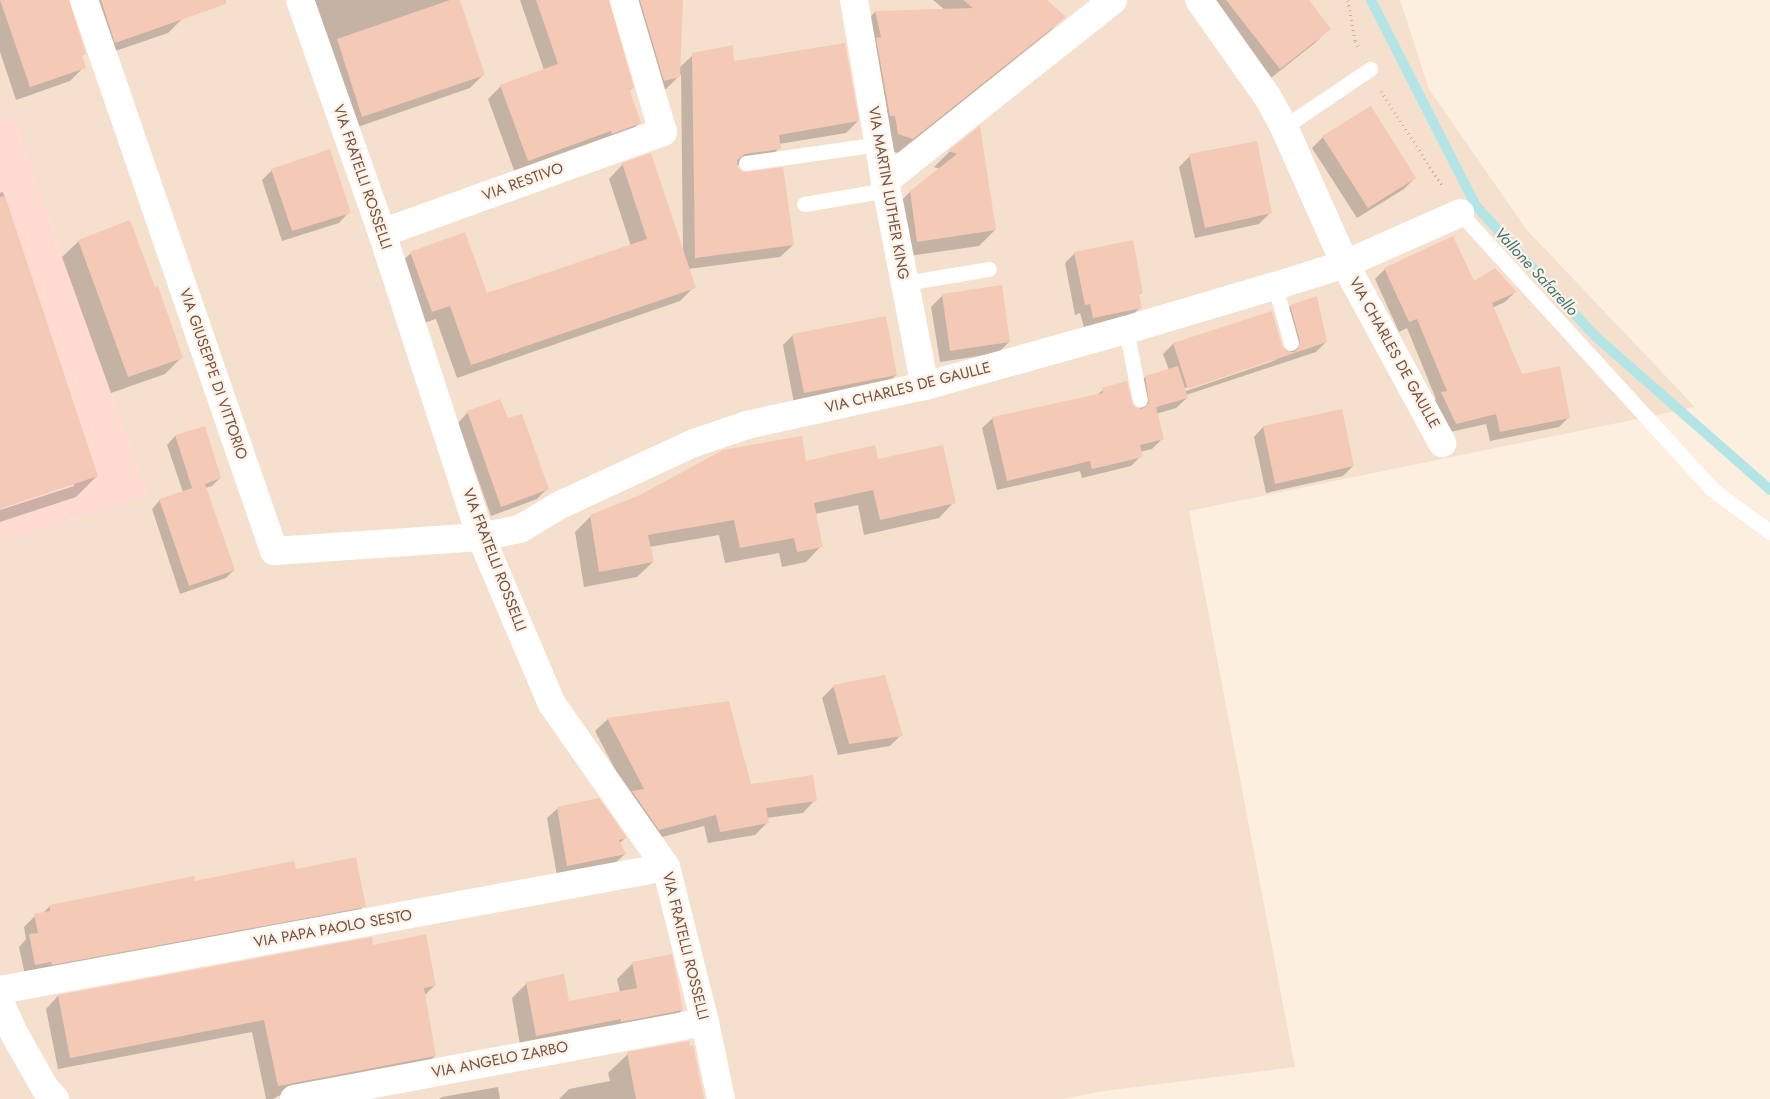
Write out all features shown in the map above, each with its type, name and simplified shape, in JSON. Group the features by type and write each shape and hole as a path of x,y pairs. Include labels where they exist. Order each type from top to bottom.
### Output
{"street":[{"name":"VIA GIUSEPPE DI VITTORIO","path":"84,0 274,551 481,537"},
{"name":"VIA FRATELLI ROSSELLI","path":"300,0 382,233 481,537 552,704 666,867 705,1022 721,1099"},
{"name":"VIA RESTIVO","path":"382,233 663,132 624,0"},
{"name":"VIA MARTIN LUTHER KING","path":"854,0 878,144 925,386"},
{"name":"VIA CHARLES DE GAULLE","path":"1199,0 1267,96 1284,126 1345,264 1442,443"},
{"path":"886,186 1095,5"},
{"path":"1345,264 1460,213"},
{"name":"VIA CHARLES DE GAULLE","path":"481,537 520,529 558,506 694,443 747,425 925,386 1126,330 1345,264"},
{"name":"VIA PAPA PAOLO SESTO","path":"0,990 666,867"},
{"path":"0,1002 15,1035 45,1088 55,1099"},
{"name":"VIA ANGELO ZARBO","path":"294,1099 705,1022"}],"lane":[{"path":"1284,126 1370,69"},
{"path":"746,163 878,144"},
{"path":"804,204 886,186"},
{"path":"1460,213 1713,490 1770,532"},
{"path":"905,283 989,269"},
{"path":"1274,286 1290,344"},
{"path":"1126,330 1140,400"}],"path":[{"path":"1348,0 1356,41 1381,90 1460,213"}],"shaded area":[{"path":"0,0 1400,0 1429,89 1526,229 1695,407 1189,511 1295,1067 1104,1091 1064,1099 0,1099"},
{"path":"14,116 149,496 0,542 0,120"}],"building":[{"path":"0,0 69,0 86,54 82,55 86,68 30,87"},
{"path":"101,0 226,0 226,4 115,43"},
{"path":"450,0 460,0 485,75 362,117 337,39"},
{"path":"536,0 609,0 634,88 629,89 641,123 612,134 611,131 528,161 500,85 558,64"},
{"path":"640,0 683,0 680,77 664,81"},
{"path":"963,0 1047,0 1066,17 913,139 898,134 895,116 890,116 876,38 881,37 875,11 973,8"},
{"path":"1226,0 1309,0 1331,29 1280,69"},
{"path":"845,43 859,121 779,135 781,149 745,154 737,160 738,168 743,172 783,167 794,245 695,258 692,53 733,45 734,61"},
{"path":"1371,106 1416,178 1368,208 1322,136"},
{"path":"980,126 996,230 917,242 910,191 957,154 948,151"},
{"path":"1257,141 1272,213 1205,228 1189,154"},
{"path":"330,149 351,213 292,231 271,169"},
{"path":"651,153 696,288 471,365 450,306 432,312 410,252 465,232 487,293 647,239 622,163"},
{"path":"5,196 98,476 0,509 0,197"},
{"path":"130,220 155,287 158,286 183,358 128,377 78,240"},
{"path":"1453,236 1474,281 1495,268 1517,292 1492,303 1522,374 1560,366 1570,418 1500,432 1496,414 1456,424 1441,392 1447,391 1417,319 1409,322 1384,268"},
{"path":"1133,240 1143,293 1139,294 1142,308 1093,318 1090,304 1085,305 1074,252"},
{"path":"1002,285 1010,342 950,351 942,294"},
{"path":"1317,296 1327,342 1188,389 1173,343 1272,311 1282,346 1288,352 1294,352 1298,349 1300,341 1290,305"},
{"path":"886,316 897,375 804,393 792,334"},
{"path":"1178,366 1188,398 1156,407 1164,439 1140,445 1143,457 1092,469 1090,461 1007,481 992,417 1103,393 1102,388 1127,381 1133,406 1142,409 1149,403 1145,376"},
{"path":"500,399 508,418 522,414 549,489 501,507 467,411"},
{"path":"1342,409 1354,466 1275,484 1263,426"},
{"path":"205,426 221,478 205,484 235,570 189,586 159,499 192,488 175,435"},
{"path":"802,436 806,461 875,445 878,459 943,445 956,503 880,520 873,490 814,503 823,547 797,552 794,538 740,548 734,520 648,535 654,562 599,572 590,515 640,495 723,450"},
{"path":"885,675 903,736 849,744 833,685"},
{"path":"729,701 751,784 813,775 817,801 766,808 769,823 720,832 716,815 659,830 632,791 644,789 607,718"},
{"path":"599,798 627,838 619,840 626,854 567,866 557,807"},
{"path":"356,857 366,907 52,965 51,962 35,965 29,934 38,933 34,914 50,911 50,905 194,876 195,881 294,861 296,869"},
{"path":"426,934 436,986 424,988 436,1056 278,1086 264,1020 70,1058 58,995 372,937 373,945"},
{"path":"672,954 683,1010 621,1022 621,1019 536,1036 526,982 564,974 569,1001 637,988 632,962"},
{"path":"689,1041 690,1046 693,1045 704,1099 636,1099 627,1052"}],"waterway":[{"name":"Vallone Safarello","path":"1371,0 1476,206 1595,336 1770,490"}]}
